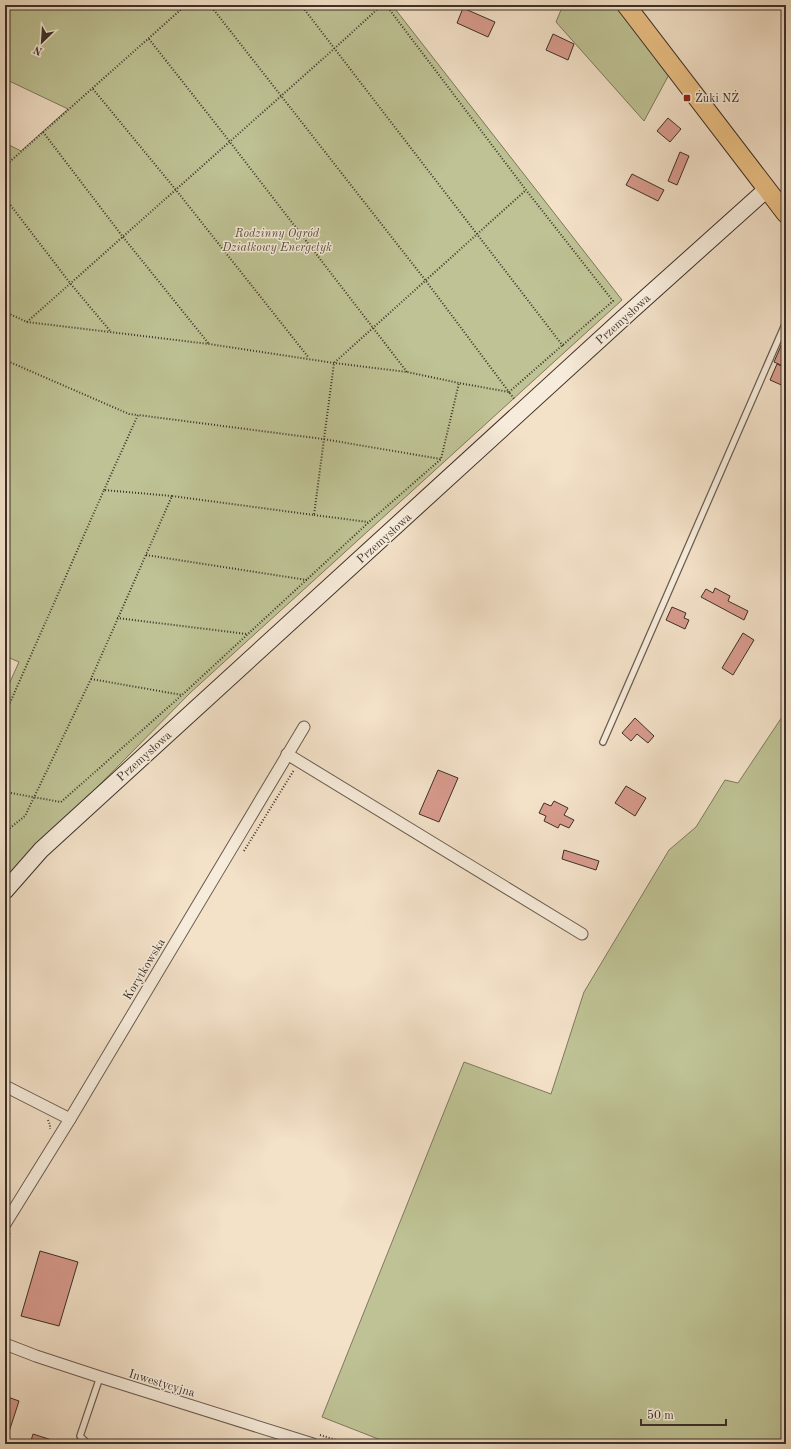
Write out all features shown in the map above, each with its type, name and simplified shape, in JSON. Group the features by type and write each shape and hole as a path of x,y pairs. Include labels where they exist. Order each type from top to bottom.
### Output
{"main road":[{"path":"626,5 786,214"},
{"name":"Przemysłowa","path":"5,891 41,850 631,311 767,190"}],"street":[{"name":"Korytkowska","path":"5,1224 70,1119 304,727"},
{"path":"287,754 582,934"},
{"path":"5,1086 70,1119"},
{"name":"Inwestycyjna","path":"5,1344 100,1377 313,1444"}],"lane":[{"path":"603,742 786,322"},
{"path":"88,1444 80,1436 100,1377"}],"path":[{"path":"5,166 186,5"},
{"path":"210,5 426,281 522,411"},
{"path":"301,5 563,346"},
{"path":"27,322 382,5"},
{"path":"386,5 526,190 613,301 509,392"},
{"path":"149,39 407,372"},
{"path":"93,89 176,190 310,359"},
{"path":"43,132 123,237 209,344"},
{"path":"314,515 334,363 526,190"},
{"path":"5,198 70,283 111,333"},
{"path":"5,312 27,322 209,344 334,363 407,372 509,392"},
{"path":"5,360 129,414 323,439 441,459"},
{"path":"5,792 61,802 182,695 369,522 441,459 459,383"},
{"path":"5,714 138,415"},
{"path":"104,490 172,496 369,522"},
{"path":"5,832 25,816 91,679 172,496"},
{"path":"146,555 307,580"},
{"path":"118,618 248,634"},
{"path":"91,679 182,695"},
{"path":"47,1119 50,1125 50,1134 46,1141 53,1146"}],"green space":[{"name":"Rodzinny Ogród Działkowy Energetyk","path":"5,5 392,5 622,300 190,693 5,881 5,693 19,662 5,656 5,143 21,151 68,109 5,79"},
{"path":"563,5 620,5 672,69 644,121 556,22"},
{"path":"786,711 786,1444 391,1444 322,1417 464,1062 551,1094 584,992 669,850 696,827 725,780 738,783"}],"building":[{"path":"463,8 495,22 488,37 457,23"},
{"path":"553,34 574,44 568,60 546,50"},
{"path":"668,118 681,129 670,142 657,131"},
{"path":"680,152 689,156 677,185 668,181"},
{"path":"632,174 664,190 658,201 626,185"},
{"path":"786,334 786,359 783,366 774,362"},
{"path":"777,364 786,368 786,387 770,380"},
{"path":"715,588 730,596 728,601 748,611 744,620 701,597 706,589 713,593"},
{"path":"672,607 686,613 684,618 689,620 685,629 666,620"},
{"path":"743,633 754,640 733,675 722,668"},
{"path":"635,718 654,736 648,743 637,734 631,741 622,733"},
{"path":"438,770 458,778 439,822 419,814"},
{"path":"626,786 646,798 635,816 615,803"},
{"path":"554,801 568,808 564,815 574,820 569,828 560,824 558,828 544,821 546,816 539,813 544,803 551,806"},
{"path":"564,850 599,861 596,870 562,859"},
{"path":"40,1251 78,1262 59,1326 21,1316"},
{"path":"5,1396 19,1401 7,1438 5,1438"},
{"path":"33,1434 58,1442 57,1444 30,1444"}],"place":[{"name":"Żuki NŻ","path":"687,98"}]}
